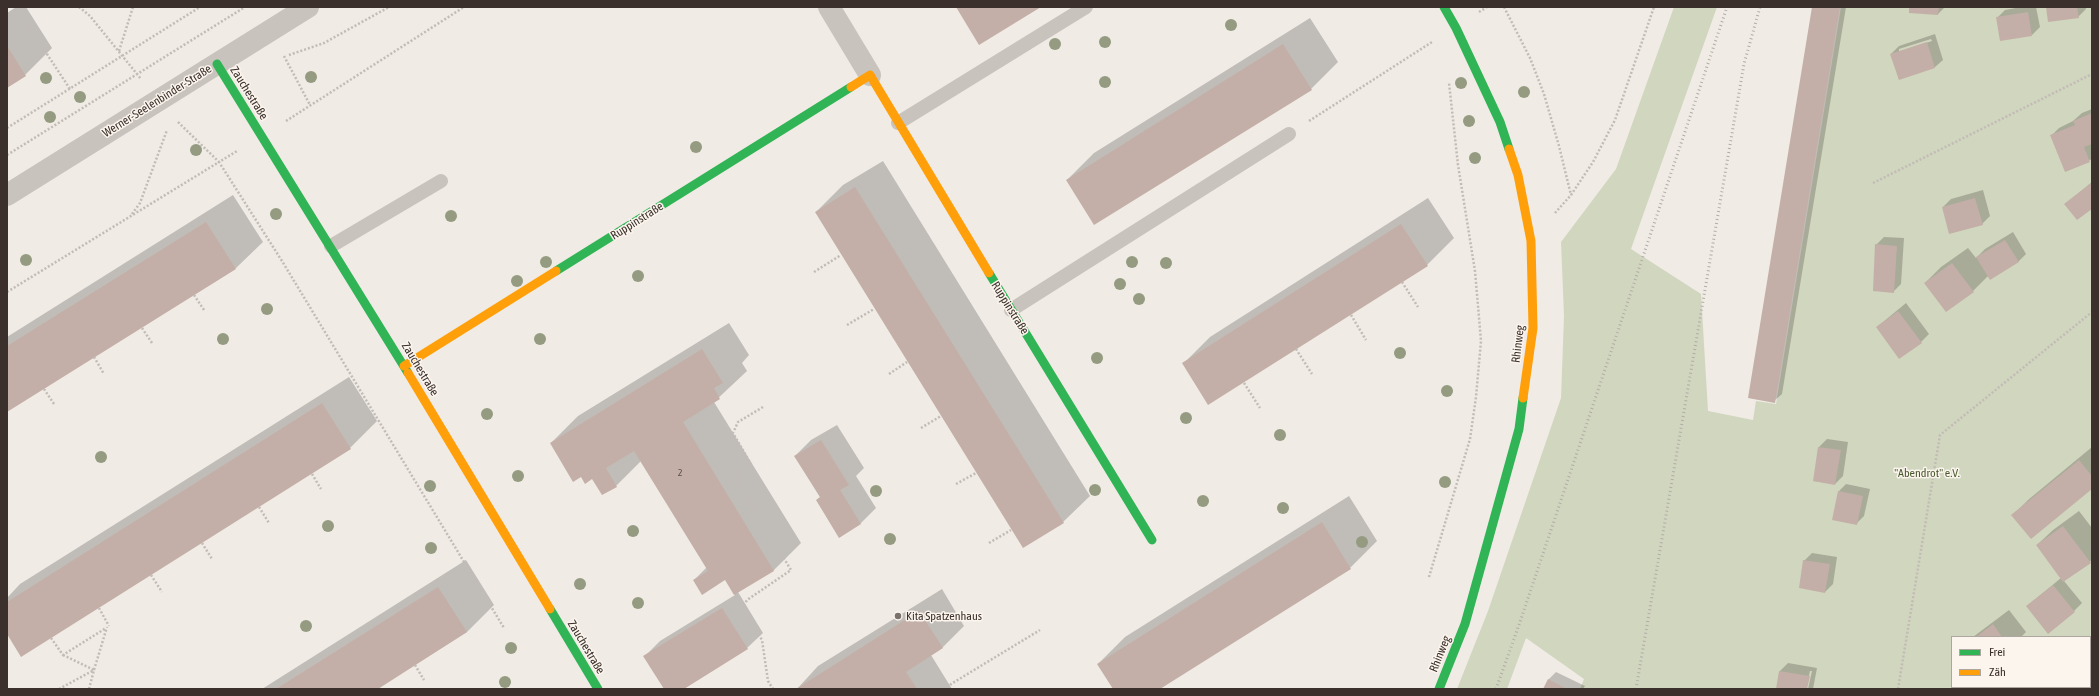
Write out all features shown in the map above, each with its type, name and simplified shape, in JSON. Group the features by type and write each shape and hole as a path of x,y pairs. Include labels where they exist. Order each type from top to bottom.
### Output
{"street":[{"name":"Werner-Seelenbinder-Straße","path":"7,195 308,7"},
{"name":"Ruppinstraße","path":"829,7 1011,310 1152,540"},
{"name":"Rhinweg","path":"1439,689 1465,624 1519,430 1533,328 1531,241 1518,175 1500,122 1456,28 1444,7"},
{"name":"Zauchestraße","path":"217,64 331,246 598,689"},
{"name":"Ruppinstraße","path":"404,366 870,75"}],"lane":[{"path":"898,123 1086,7"},
{"path":"1011,310 1289,134"},
{"path":"331,246 441,181"}],"path":[{"path":"16,7 70,89"},
{"path":"119,51 133,7"},
{"path":"7,127 200,7"},
{"path":"7,155 245,7"},
{"path":"262,136 464,7"},
{"path":"1289,134 1487,7"},
{"path":"1504,7 1530,58 1544,94 1571,195"},
{"path":"1531,241 1571,195 1593,162 1615,120 1654,7"},
{"path":"1433,42 1436,48"},
{"path":"1873,183 2092,74"},
{"path":"1429,577 1470,439 1476,397 1481,341 1475,271 1458,165 1448,79"},
{"path":"7,292 219,162 286,268 504,628"},
{"path":"814,272 841,255"},
{"path":"1402,282 1418,307"},
{"path":"194,295 204,310"},
{"path":"847,326 874,309"},
{"path":"1898,689 1940,435 2092,312"},
{"path":"1351,315 1366,340"},
{"path":"142,328 152,343"},
{"path":"1296,349 1312,374"},
{"path":"94,357 104,374"},
{"path":"889,374 908,362"},
{"path":"1244,383 1260,408"},
{"path":"44,389 54,404"},
{"path":"763,407 738,422 733,433 751,464 737,473 736,480 791,570 747,600 742,608 762,640 768,680 773,689"},
{"path":"921,428 941,416"},
{"path":"956,484 976,473"},
{"path":"312,474 321,489"},
{"path":"259,507 269,523"},
{"path":"989,542 1011,530"},
{"path":"202,543 212,560"},
{"path":"151,575 162,592"},
{"path":"99,608 110,626"},
{"path":"63,655 107,628 89,689"},
{"path":"949,689 951,684 1040,630"},
{"path":"51,638 63,655 94,670"},
{"path":"415,665 424,680"},
{"path":"59,689 94,670"}],"green space":[{"name":"\"Abendrot\" e.V.","path":"1674,7 1717,7 1631,249 1701,294 1708,411 1753,420 1756,401 1776,404 1841,7 2092,7 2092,689 1580,689 1584,679 1526,638 1507,689 1457,689 1488,611 1561,398 1564,316 1561,242 1616,169"}],"building":[{"path":"956,7 1041,7 979,45"},
{"path":"1812,7 1840,7 1775,403 1748,398"},
{"path":"1909,7 1939,7 1938,15 1909,13"},
{"path":"2046,7 2077,7 2079,18 2048,22"},
{"path":"2028,12 2032,36 2000,41 1996,17"},
{"path":"1927,42 1935,68 1899,80 1890,54"},
{"path":"1283,44 1312,90 1094,225 1066,180"},
{"path":"7,46 26,76 7,88"},
{"path":"2092,113 2092,144 2084,147 2090,162 2065,172 2050,135 2075,125 2073,121"},
{"path":"2091,183 2092,209 2077,220 2064,204"},
{"path":"855,187 1064,523 1023,548 815,212"},
{"path":"1975,198 1983,225 1949,234 1942,207"},
{"path":"206,222 236,269 7,412 7,346"},
{"path":"1401,224 1428,266 1208,405 1182,363"},
{"path":"2005,240 2019,262 1990,280 1976,257"},
{"path":"1875,244 1897,246 1894,293 1873,291"},
{"path":"1952,263 1974,292 1946,312 1924,283"},
{"path":"1898,311 1922,343 1899,359 1876,327"},
{"path":"702,349 723,383 714,388 720,399 683,422 774,571 734,595 725,580 702,595 693,580 708,571 634,451 606,468 617,487 602,495 592,479 585,484 581,477 573,482 550,443"},
{"path":"322,403 351,449 21,657 7,634 7,602"},
{"path":"821,440 849,485 840,490 861,524 839,538 816,500 820,497 794,456"},
{"path":"1818,447 1841,450 1835,485 1813,481"},
{"path":"2079,460 2092,476 2092,489 2031,539 2011,515"},
{"path":"1838,491 1863,496 1857,525 1832,520"},
{"path":"1322,522 1351,569 1160,689 1113,689 1097,664"},
{"path":"2063,526 2091,563 2063,582 2036,545"},
{"path":"1803,560 1830,564 1825,593 1799,588"},
{"path":"2053,585 2075,612 2048,634 2026,606"},
{"path":"438,587 467,632 378,689 276,689"},
{"path":"722,608 748,649 684,689 664,689 643,656"},
{"path":"919,611 943,648 906,672 917,689 796,689"},
{"path":"1993,624 2001,636 1977,636"},
{"path":"1779,671 1810,676 1807,689 1776,689"},
{"path":"1548,679 1567,689 1543,689"},
{"path":"1982,688 2016,688 2014,689"}],"railway":[{"path":"1496,689 1519,625 1727,7"},
{"path":"1636,689 1744,64 1760,7"}],"traffic: fast":[{"path":"1444,7 1456,28 1500,122 1509,149"},
{"path":"217,64 408,373"},
{"path":"556,271 851,87"},
{"path":"989,273 1152,540"},
{"path":"1439,689 1465,624 1519,429 1523,398"},
{"path":"550,609 598,689"}],"traffic: slow":[{"path":"851,87 870,75 989,273"},
{"path":"1509,149 1518,175 1531,241 1533,328 1523,398"},
{"path":"404,366 556,271"},
{"path":"408,373 550,609"}],"place":[{"name":"Kita Spatzenhaus","path":"898,616"}]}
